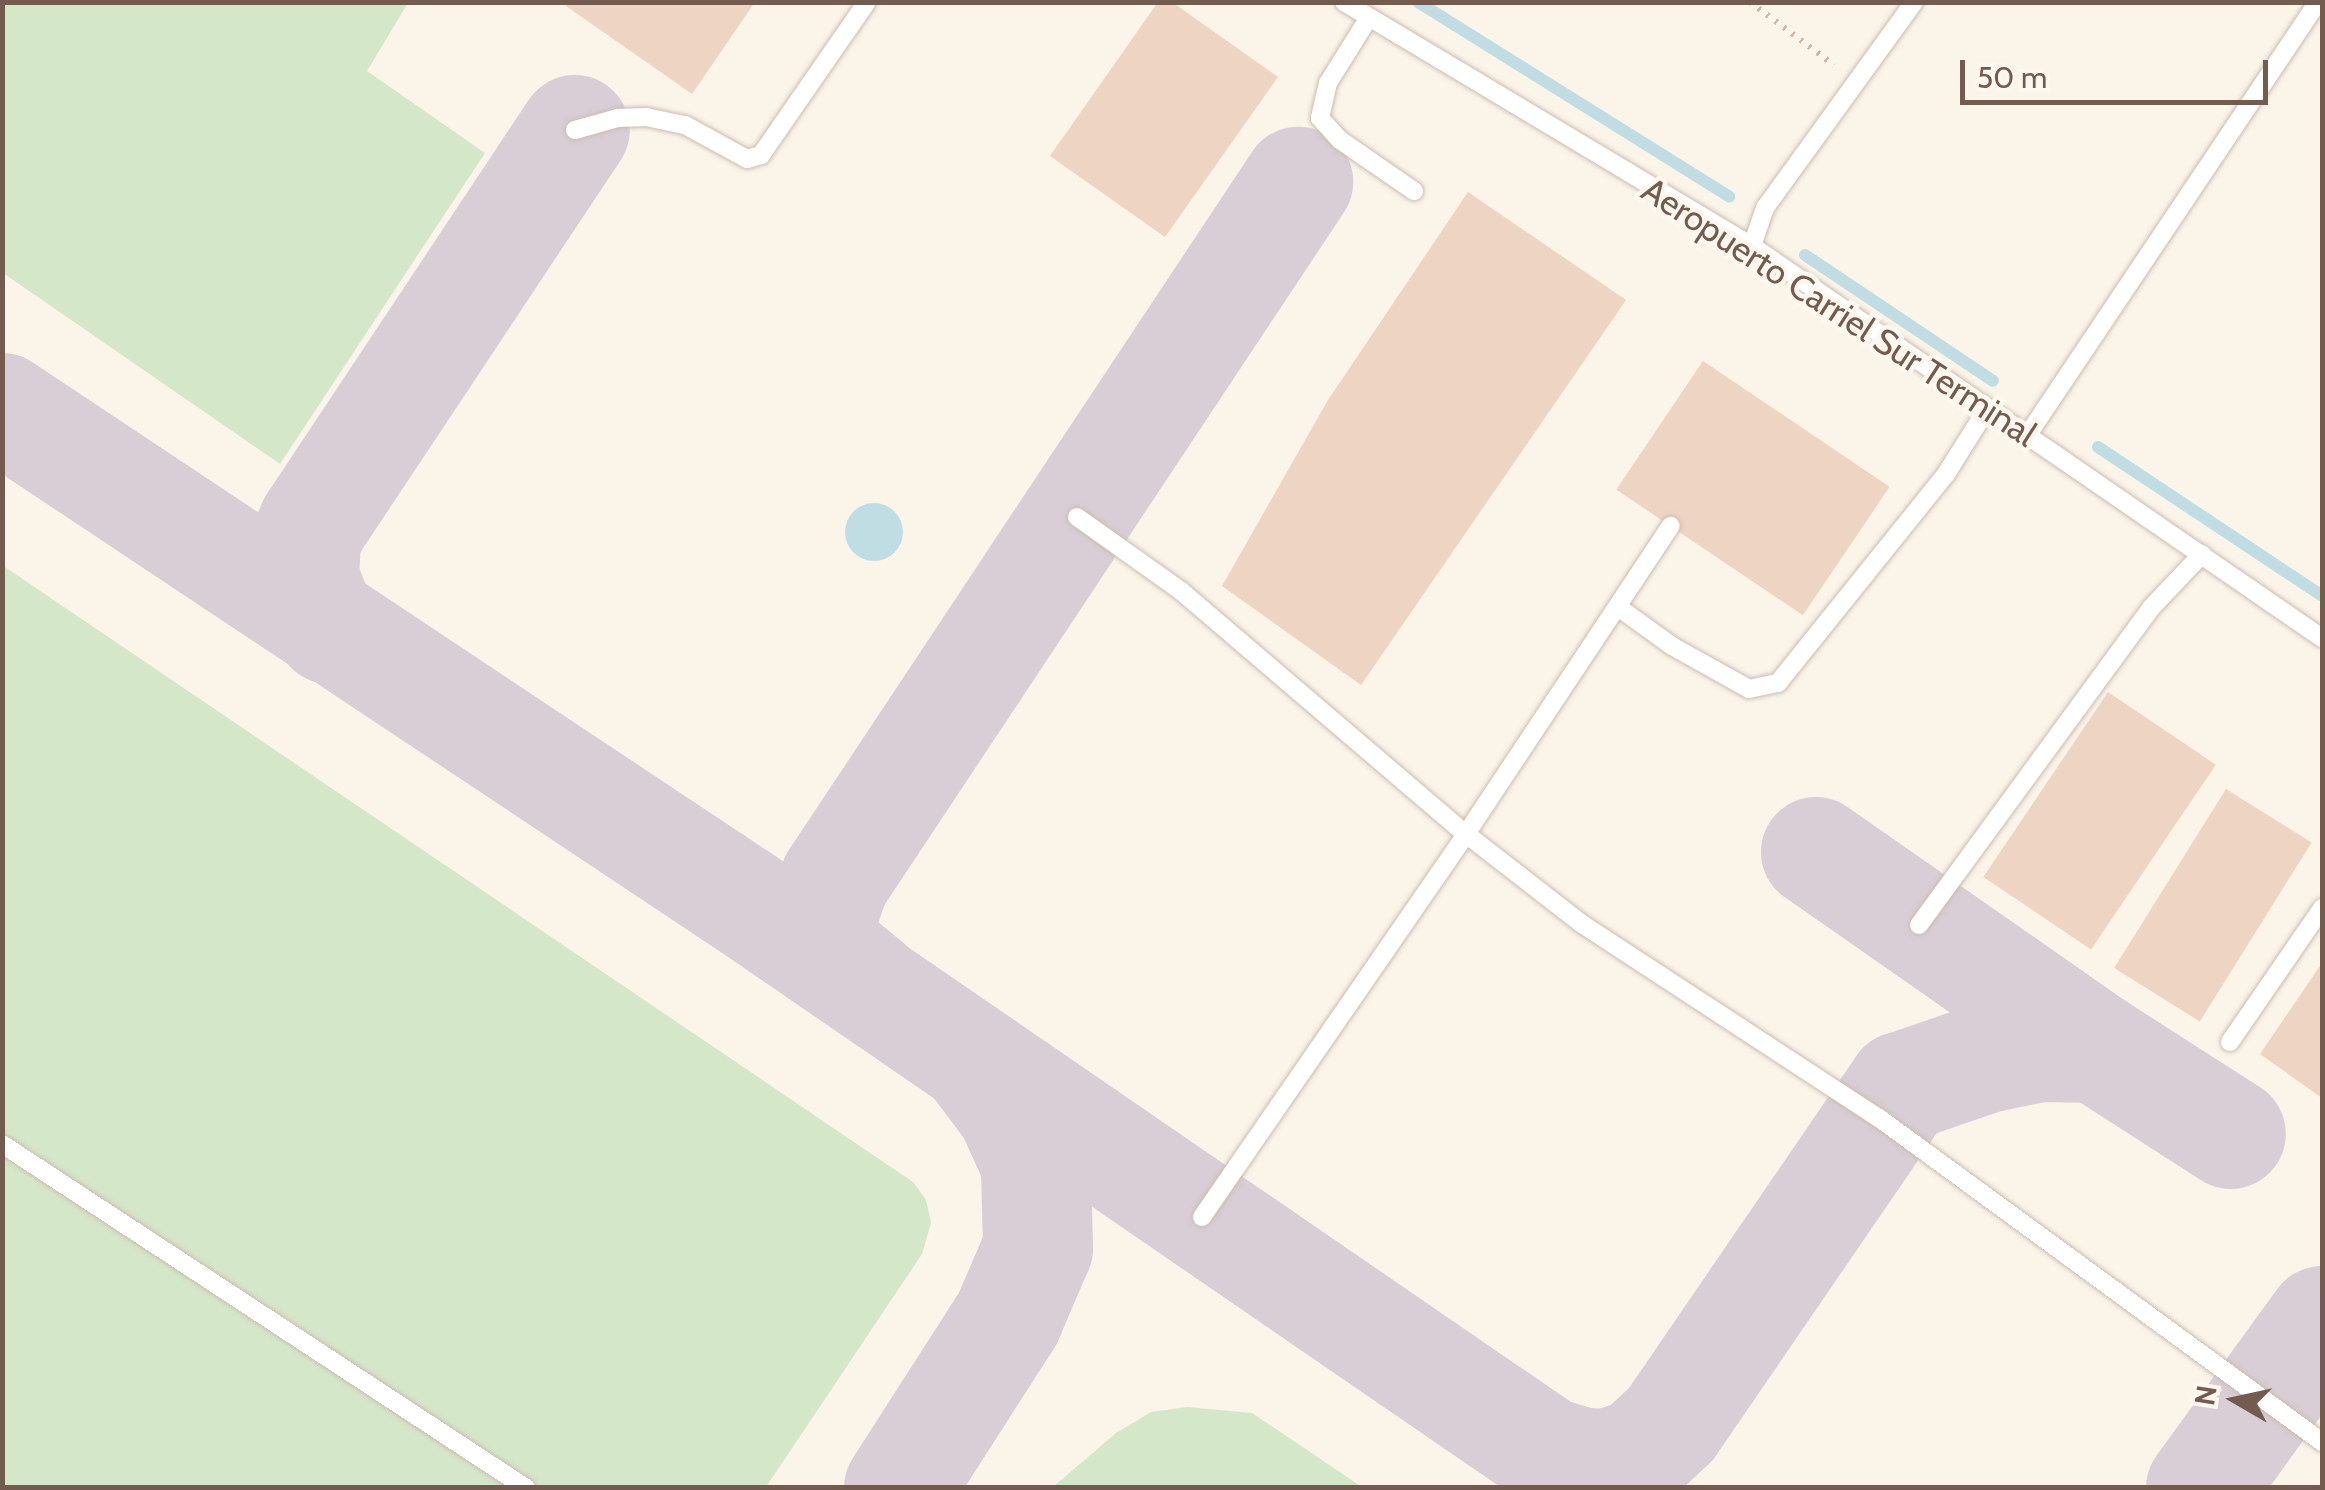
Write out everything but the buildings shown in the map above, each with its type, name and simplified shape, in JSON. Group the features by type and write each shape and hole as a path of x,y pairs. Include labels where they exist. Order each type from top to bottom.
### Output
{"lane":[{"path":"575,130 618,118 646,117 685,126 746,159 761,155 868,2"},
{"name":"Aeropuerto Carriel Sur Terminal","path":"1344,2 1752,246 2322,638"},
{"path":"1752,246 1766,208 1914,2"},
{"path":"2027,436 2318,2"},
{"path":"1368,19 1328,82 1320,118 1340,140 1414,192"},
{"path":"1618,606 1672,646 1750,689 1778,683 1946,474 1987,409"},
{"path":"1076,518 1181,591 1466,834 1582,924 1879,1118 2322,1442"},
{"path":"1202,1217 1466,834 1671,526"},
{"path":"1919,925 2151,608 2202,554"},
{"path":"2230,1042 2322,908"},
{"path":"2,1144 526,1488"}],"path":[{"path":"1750,2 1859,83"}],"green space":[{"path":"3,2 408,3 367,71 485,153 280,464 3,273"},
{"path":"2,565 913,1182 926,1200 931,1223 922,1254 766,1487 3,1487"},
{"path":"1187,1407 1252,1413 1362,1487 1053,1487 1116,1433 1151,1412"}],"water":[{"path":"874,503 895,511 903,532 895,553 874,561 853,553 845,532 853,511"}],"waterway":[{"path":"1418,2 1729,196"},
{"path":"1805,255 1993,381"},
{"path":"2098,447 2322,596"}],"taxiway":[{"path":"330,629 318,614 304,577 306,541 313,524 575,130"},
{"path":"868,985 822,947 819,926 835,880 1298,182"},
{"path":"2,408 748,904 1599,1488"},
{"path":"1816,852 2097,1048"},
{"path":"1547,1452 1583,1463 1607,1464 1640,1453 1671,1424 1902,1087 1986,1058 2040,1047 2097,1048 2231,1134"},
{"path":"899,1488 1008,1318 1038,1248 1036,1164 1011,1109 977,1064"},
{"path":"2201,1488 2322,1321"}]}
